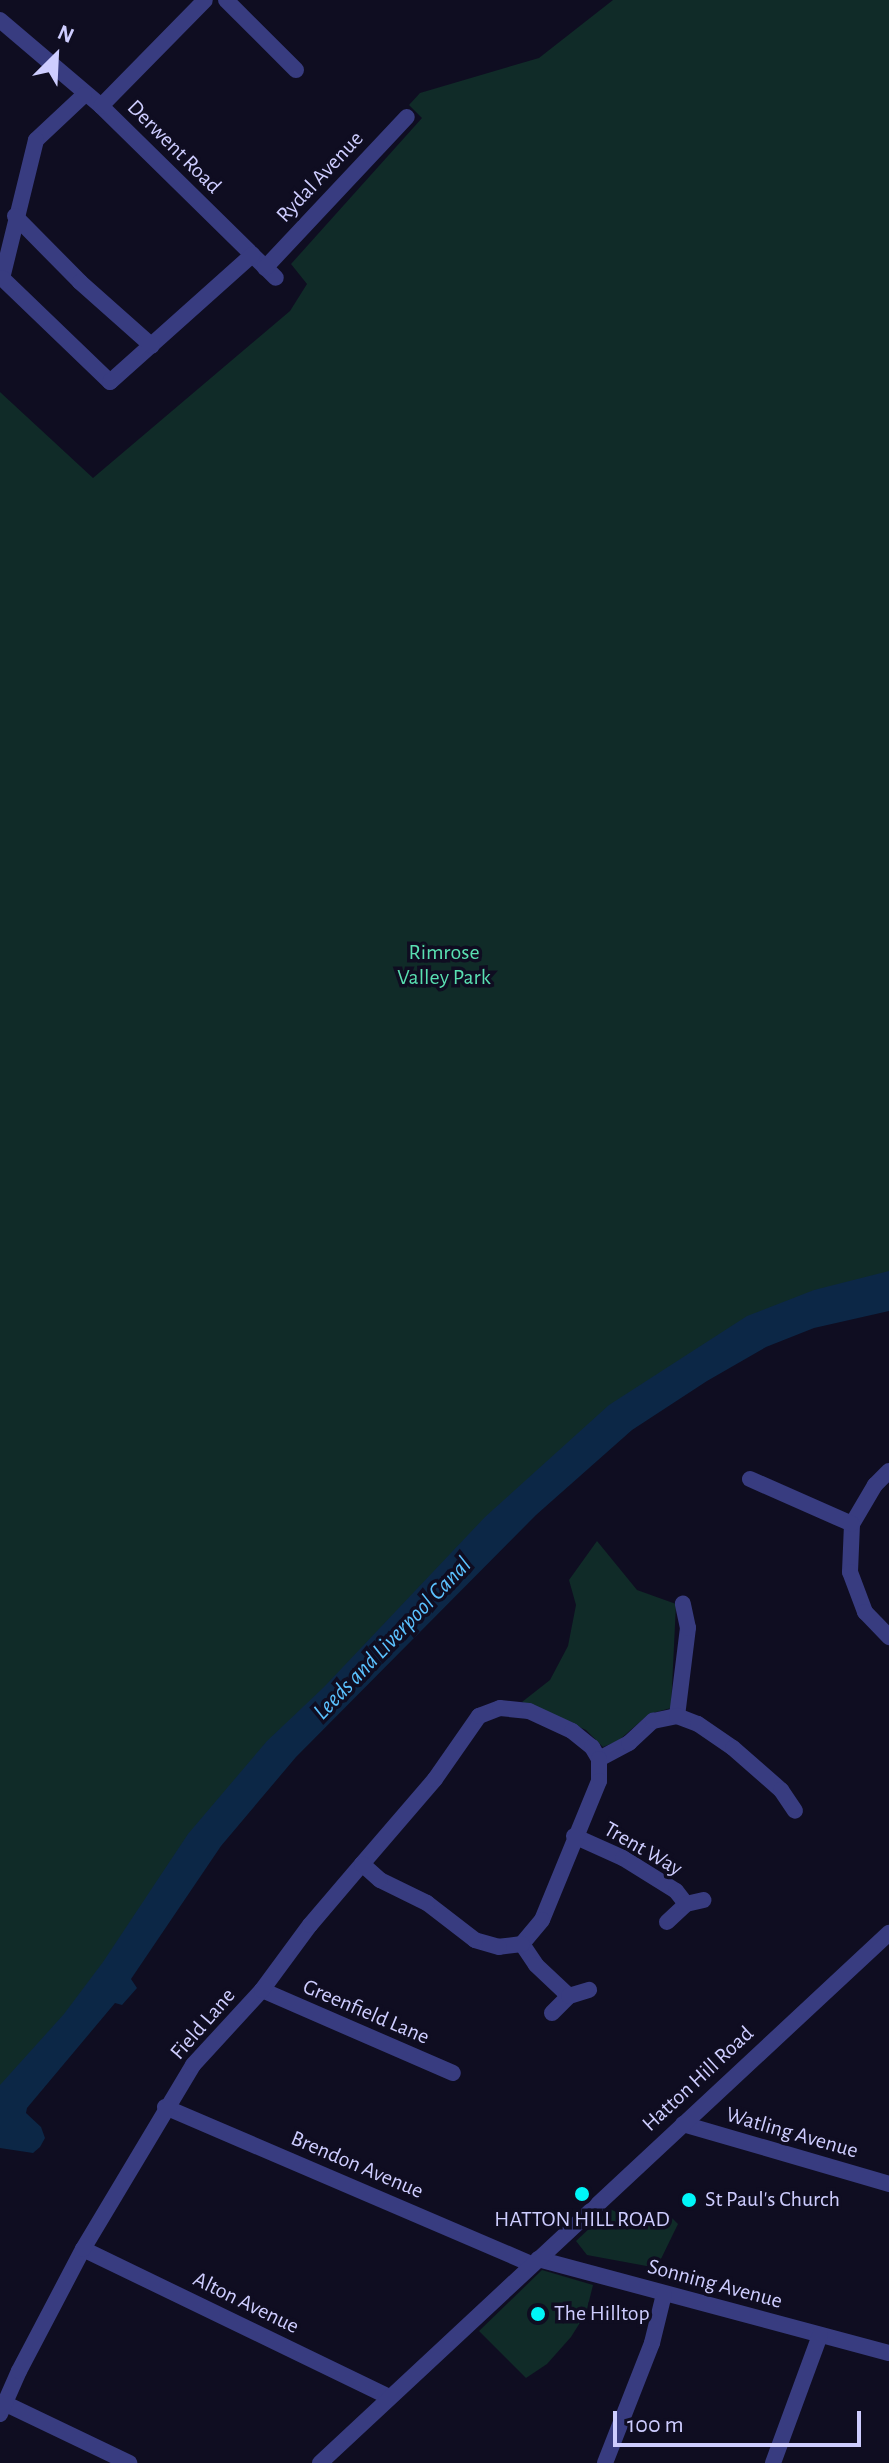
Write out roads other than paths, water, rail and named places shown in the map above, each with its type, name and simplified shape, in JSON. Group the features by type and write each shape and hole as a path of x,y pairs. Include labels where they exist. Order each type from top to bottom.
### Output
{"street":[{"path":"101,106 205,0"},
{"path":"226,0 296,70"},
{"name":"Derwent Road","path":"0,20 84,95 101,106 270,273"},
{"path":"84,95 36,140 2,278 110,382 252,255"},
{"name":"Rydal Avenue","path":"270,273 407,117"},
{"path":"15,216 80,282 152,346"},
{"path":"889,1471 875,1485 852,1524 850,1572 865,1612 889,1637"},
{"path":"750,1479 852,1524"},
{"path":"677,1716 688,1628 683,1604"},
{"name":"Field Lane","path":"2,2409 83,2249 165,2107 193,2065 262,1990 362,1864 435,1779 479,1716 500,1708 529,1711 572,1731 592,1747 599,1759"},
{"path":"362,1864 380,1880 427,1903 475,1940 499,1947 522,1944 542,1920 599,1781 599,1759 629,1743 653,1721 677,1716 698,1724 733,1748 781,1790 795,1811"},
{"name":"Trent Way","path":"574,1836 623,1858 676,1891 686,1904"},
{"name":"Trent Way","path":"667,1922 686,1904 704,1900"},
{"name":"Hatton Hill Road","path":"320,2463 889,1933"},
{"path":"522,1944 536,1965 569,1996"},
{"name":"Greenfield Lane","path":"262,1990 453,2073"},
{"path":"552,2013 569,1996 589,1990"},
{"name":"Brendon Avenue","path":"165,2107 535,2261"},
{"name":"Watling Avenue","path":"683,2124 889,2184"},
{"name":"Alton Avenue","path":"83,2249 389,2397"},
{"name":"Sonning Avenue","path":"535,2261 889,2353"},
{"path":"605,2463 652,2343 664,2294"},
{"path":"773,2463 820,2335"},
{"path":"2,2409 129,2463"}],"water":[{"name":"Leeds and Liverpool Canal","path":"889,1271 889,1311 814,1328 766,1347 707,1381 632,1430 536,1515 296,1757 221,1846 131,1979 137,1988 122,2005 115,2003 27,2108 26,2113 41,2127 45,2138 40,2147 33,2153 0,2148 0,2085 64,2014 103,1962 188,1834 267,1741 324,1687 485,1517 609,1405 747,1316 814,1290"}],"place":[{"name":"HATTON HILL ROAD","path":"582,2194"},
{"name":"St Paul's Church","path":"689,2200"},
{"name":"The Hilltop","path":"538,2314"}],"park label":[{"name":"Rimrose Valley Park","path":"444,964"}]}
